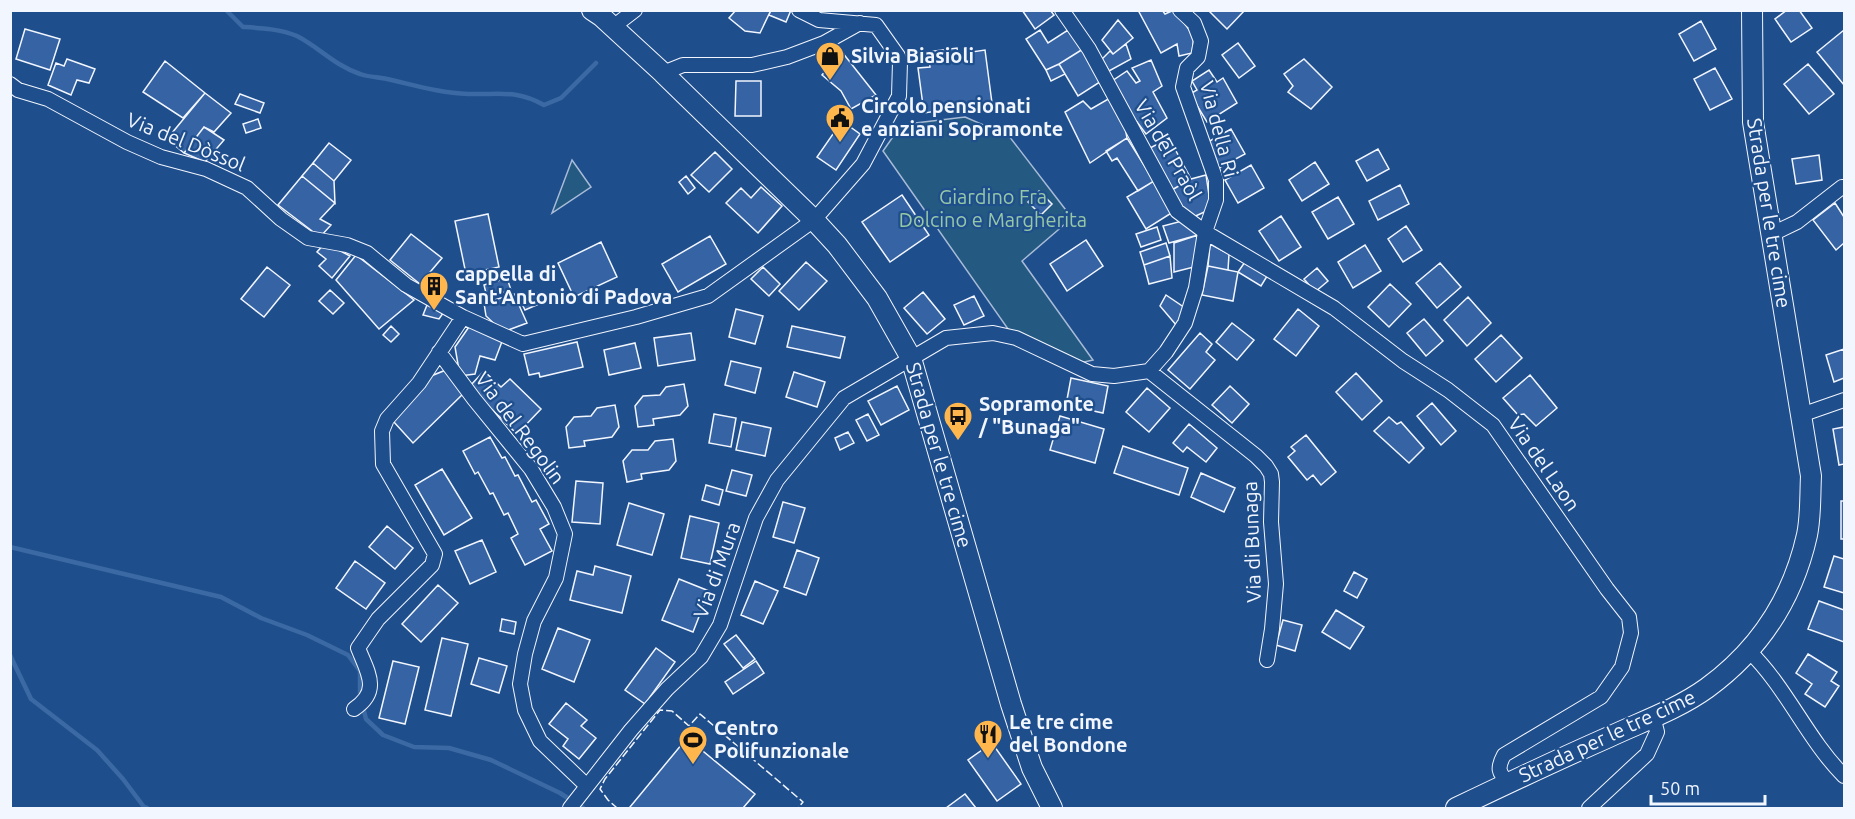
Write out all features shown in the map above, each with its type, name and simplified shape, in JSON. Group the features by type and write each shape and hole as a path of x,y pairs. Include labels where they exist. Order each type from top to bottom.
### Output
{"main road":[{"name":"Strada per le tre cime","path":"592,10 663,73 814,220 837,245 877,298 911,358 1011,704 1032,768 1052,808"},
{"name":"Strada per le tre cime","path":"1456,808 1653,716 1706,688 1749,651 1766,630 1785,597 1798,566 1807,533 1811,476 1753,122 1752,10"}],"street":[{"path":"613,27 635,10"},
{"path":"799,10 819,20 860,23"},
{"name":"Via del Praòl","path":"1062,10 1089,49 1177,211 1205,232"},
{"name":"Via della Ri","path":"1180,10 1194,23 1201,41 1198,57 1187,68 1183,87 1216,180 1216,200 1205,232"},
{"path":"663,73 683,65 752,65 788,57 824,43 860,23"},
{"name":"Via del Dòssol","path":"10,84 18,90 48,99 127,142 161,157 206,169 247,188 281,219 308,238 347,245 367,253 406,285 463,317 523,344 636,317 708,296 814,220 863,164 899,96 900,62 896,52 876,25 860,23"},
{"path":"1772,234 1797,222 1845,187"},
{"path":"911,358 946,338 993,333 1016,338 1092,374 1114,376 1149,371 1166,352 1185,323 1196,288 1205,232"},
{"name":"Via del Laon","path":"1205,232 1334,308 1493,425 1629,617 1631,633 1629,645 1622,667 1613,682 1601,697 1504,755 1499,763 1498,771 1509,783"},
{"path":"360,705 371,682 358,648 378,619 432,565 435,554 383,464 382,431 387,419 419,383 463,317"},
{"name":"Via del Regolin","path":"439,352 531,469 554,507 565,534 556,578 534,621 520,684 525,710 540,741 587,786"},
{"name":"Via di Mura","path":"574,803 631,730 667,689 701,657 720,625 756,518 777,480 844,398 911,358"},
{"name":"Via di Bunaga","path":"1149,371 1256,456 1271,474 1271,522 1276,584 1267,660"},
{"path":"1801,415 1845,400"},
{"path":"1749,651 1763,665 1821,752 1845,776"},
{"path":"1588,808 1647,754 1657,732 1653,716"}],"green space":[{"name":"Giardino Fra Dolcino e Margherita","path":"965,117 1009,136 1072,218 1022,261 1093,360 1080,363 1008,329 883,151 897,131 907,124"},
{"path":"572,160 591,187 552,213"}],"building":[{"path":"736,10 771,10 760,33 745,31 729,18"},
{"path":"771,10 791,10 786,22 769,15"},
{"path":"1022,10 1050,10 1054,15 1035,29"},
{"path":"1138,10 1162,10 1165,14 1174,10 1194,36 1192,53 1179,56 1177,44 1161,53"},
{"path":"1208,10 1245,10 1227,29"},
{"path":"1787,10 1799,10 1812,28 1791,42 1775,19"},
{"path":"1118,20 1133,38 1113,54 1102,40"},
{"path":"1701,21 1716,49 1694,61 1679,34"},
{"path":"25,29 60,39 50,70 16,59"},
{"path":"1040,30 1048,43 1068,30 1083,49 1046,70 1026,39"},
{"path":"1844,30 1844,85 1817,52"},
{"path":"1238,43 1255,66 1239,78 1222,55"},
{"path":"1126,44 1131,59 1109,71 1102,59 1110,51 1113,54"},
{"path":"957,48 958,54 985,50 992,103 924,113 918,68 930,67 928,52"},
{"path":"1083,49 1103,80 1078,96 1059,64"},
{"path":"842,52 876,95 851,109 841,91 822,75"},
{"path":"67,59 95,69 89,83 77,80 71,95 48,85 56,63 64,66"},
{"path":"1304,59 1332,87 1311,109 1288,92 1293,86 1284,74"},
{"path":"1151,60 1162,86 1153,92 1167,118 1146,134 1137,122 1133,124 1112,81 1127,71 1136,83 1140,81 1132,68"},
{"path":"165,61 205,93 183,118 143,92"},
{"path":"1059,64 1065,74 1051,81 1046,70"},
{"path":"1808,64 1834,94 1809,114 1784,84"},
{"path":"1715,68 1732,99 1710,110 1694,79"},
{"path":"1209,70 1217,82 1223,78 1237,103 1207,122 1190,94 1197,90 1192,81"},
{"path":"736,81 761,81 761,116 735,116"},
{"path":"205,93 231,113 214,132 204,127 184,153 167,139"},
{"path":"240,94 264,103 260,113 235,104"},
{"path":"1110,98 1124,121 1127,138 1090,163 1065,112 1083,101 1091,109"},
{"path":"258,119 261,128 246,133 243,124"},
{"name":"Circolo pensionati e anziani Sopramonte","path":"842,121 860,134 836,170 817,157"},
{"path":"204,127 224,140 205,162 184,153"},
{"path":"1231,129 1245,154 1219,168 1206,143"},
{"path":"1127,138 1154,181 1138,191 1117,158 1112,161 1106,151"},
{"path":"1169,138 1191,179 1170,191 1148,149"},
{"path":"329,143 351,160 334,181 313,163"},
{"path":"1378,149 1389,169 1367,181 1356,161"},
{"path":"715,152 732,169 709,192 691,175"},
{"path":"1819,155 1822,180 1796,184 1792,159"},
{"path":"1315,162 1329,184 1302,201 1289,180"},
{"path":"313,163 334,181 335,203 302,176"},
{"path":"1251,165 1264,188 1238,203 1225,180"},
{"path":"1206,175 1211,209 1189,219 1170,191 1191,179"},
{"path":"302,176 335,203 320,219 331,225 320,237 278,205"},
{"path":"686,176 695,188 688,194 679,182"},
{"path":"1154,181 1173,212 1146,229 1127,197"},
{"path":"1400,185 1409,204 1378,220 1369,201"},
{"path":"761,187 782,206 758,233 726,203 741,188 751,198"},
{"path":"1039,191 1052,204 1041,215 1028,202"},
{"path":"902,195 929,235 890,262 862,222"},
{"path":"1338,197 1354,224 1328,239 1312,212"},
{"path":"1835,203 1844,217 1844,243 1836,250 1813,220"},
{"path":"488,214 499,267 466,274 455,221"},
{"path":"1281,216 1301,247 1279,261 1259,231"},
{"path":"1182,221 1198,235 1169,243 1163,226"},
{"path":"1406,226 1422,250 1403,262 1388,239"},
{"path":"1157,227 1161,240 1141,247 1136,234"},
{"path":"411,234 442,258 420,284 390,260"},
{"path":"1198,235 1198,266 1174,272 1174,243"},
{"path":"710,236 726,264 678,292 662,264"},
{"path":"1086,240 1103,266 1067,291 1050,264"},
{"path":"601,242 617,277 574,297 558,263"},
{"path":"325,243 350,256 332,278 319,266 326,259 317,252"},
{"path":"1166,243 1170,256 1144,265 1140,252"},
{"path":"1210,244 1229,254 1228,270 1208,266"},
{"path":"1365,245 1381,271 1353,288 1338,262"},
{"path":"356,255 414,300 379,329 336,280"},
{"path":"1170,256 1172,278 1149,284 1144,265"},
{"path":"1247,259 1269,273 1261,286 1238,272"},
{"path":"806,262 827,281 799,310 779,291"},
{"path":"1440,263 1461,287 1437,308 1416,283"},
{"path":"1208,266 1238,272 1233,301 1202,295"},
{"path":"267,267 290,285 264,317 241,299"},
{"path":"763,267 780,284 769,296 751,279"},
{"path":"1317,268 1328,281 1315,292 1304,279"},
{"path":"507,278 511,290 487,297 484,285"},
{"path":"1390,284 1411,304 1389,327 1368,307"},
{"path":"330,290 344,303 333,314 319,301"},
{"path":"923,292 945,319 927,334 904,308"},
{"path":"537,293 541,303 525,310 520,300"},
{"path":"514,294 527,323 503,332 486,316 484,303"},
{"path":"1166,295 1188,310 1177,326 1160,306"},
{"path":"974,296 984,316 964,325 954,305"},
{"path":"1468,297 1491,323 1467,346 1444,320"},
{"name":"cappella di Sant'Antonio di Padova","path":"429,300 446,309 439,319 423,315"},
{"path":"736,309 763,316 755,344 729,337"},
{"path":"1298,309 1319,326 1296,356 1274,339"},
{"path":"1424,319 1443,341 1426,356 1407,333"},
{"path":"1232,323 1254,340 1237,360 1216,342"},
{"path":"471,324 503,339 495,360 480,356 475,374 460,376 455,347"},
{"path":"391,326 399,334 391,342 383,335"},
{"path":"792,326 845,337 840,358 787,347"},
{"path":"691,333 695,360 658,366 654,338"},
{"path":"1200,333 1212,344 1206,352 1215,360 1190,389 1168,370"},
{"path":"1501,335 1522,358 1496,382 1475,359"},
{"path":"577,342 583,367 540,377 539,373 529,375 524,354"},
{"path":"635,343 641,368 609,375 604,350"},
{"path":"1844,349 1844,378 1834,382 1826,355"},
{"path":"731,361 761,368 755,393 725,385"},
{"path":"446,370 466,391 413,443 393,421 431,376"},
{"path":"484,371 501,387 510,379 541,409 517,434 469,387"},
{"path":"794,372 825,382 817,407 786,397"},
{"path":"1356,373 1382,401 1362,420 1336,392"},
{"path":"1530,375 1557,408 1536,426 1524,414 1518,415 1503,398"},
{"path":"1071,378 1108,386 1103,413 1066,405"},
{"path":"684,384 688,406 680,415 653,419 654,425 638,427 635,406 643,396 660,395 666,387"},
{"path":"897,386 909,410 881,425 868,401"},
{"path":"1230,386 1249,404 1232,423 1212,405"},
{"path":"1147,388 1170,408 1149,432 1126,412"},
{"path":"1432,403 1456,431 1441,445 1417,416"},
{"path":"615,405 619,427 612,437 584,441 585,446 569,448 566,427 574,417 591,416 597,408"},
{"path":"714,414 736,418 731,447 709,443"},
{"path":"868,414 879,435 867,441 856,420"},
{"path":"1060,416 1104,429 1095,463 1050,450"},
{"path":"1389,417 1397,424 1401,422 1424,448 1409,463 1374,431"},
{"path":"742,422 771,428 765,456 736,450"},
{"path":"1189,424 1217,448 1206,462 1187,447 1183,452 1173,443"},
{"path":"1844,427 1844,464 1839,465 1833,429"},
{"path":"848,432 854,443 840,450 835,438"},
{"path":"1306,435 1336,472 1321,485 1313,475 1307,480 1288,457 1295,451 1291,447"},
{"path":"490,437 502,458 505,457 515,476 518,475 532,502 536,500 549,524 540,529 552,551 525,565 511,538 518,534 508,513 504,515 493,493 490,494 478,472 475,474 463,451"},
{"path":"673,439 676,461 669,470 641,474 642,479 627,482 623,461 632,450 648,450 655,441"},
{"path":"1123,446 1188,468 1179,495 1114,473"},
{"path":"442,469 472,518 444,535 415,485"},
{"path":"732,470 752,475 746,496 726,491"},
{"path":"1201,473 1235,488 1224,512 1191,497"},
{"path":"576,481 603,483 600,524 572,522"},
{"path":"706,485 723,490 719,505 702,500"},
{"path":"1841,501 1844,501 1844,539 1841,539"},
{"path":"783,502 805,508 794,543 773,537"},
{"path":"629,503 664,514 652,555 617,545"},
{"path":"690,516 719,523 710,564 681,558"},
{"path":"387,526 413,548 395,569 369,547"},
{"path":"482,540 496,572 470,584 455,551"},
{"path":"797,550 819,558 806,595 784,587"},
{"path":"1834,556 1844,559 1844,593 1824,587"},
{"path":"355,561 385,583 366,609 336,588"},
{"path":"595,566 631,576 622,613 570,600 577,571 593,575"},
{"path":"1354,572 1367,579 1357,598 1344,591"},
{"path":"679,579 709,591 693,632 662,620"},
{"path":"755,581 778,591 763,624 741,615"},
{"path":"438,585 458,603 421,642 402,624"},
{"path":"1819,601 1844,610 1844,642 1808,629"},
{"path":"1336,610 1364,627 1350,649 1322,632"},
{"path":"502,619 516,622 514,634 500,631"},
{"path":"1283,620 1302,625 1295,651 1276,645"},
{"path":"558,628 590,640 574,682 542,669"},
{"path":"736,635 755,659 743,668 724,644"},
{"path":"442,638 468,644 451,716 425,710"},
{"path":"656,648 675,662 645,704 625,690"},
{"path":"1808,654 1837,672 1831,681 1839,686 1825,707 1805,694 1812,684 1796,673"},
{"path":"479,658 507,666 499,693 471,684"},
{"path":"393,661 419,667 405,724 379,718"},
{"path":"756,661 764,673 733,694 725,682"},
{"path":"566,703 587,720 581,726 596,738 579,759 563,746 568,739 549,724"},
{"name":"Centro Polifunzionale","path":"687,738 755,794 743,808 630,807"},
{"path":"992,743 1021,784 997,801 968,760"},
{"path":"965,794 976,808 946,808"}],"waterway":[{"path":"226,10 243,27 277,30 297,36 342,66 360,74 447,92 515,95 544,105 561,98 596,63"},
{"path":"10,547 221,597 261,618 307,635 348,655 360,671 360,698"},
{"path":"10,655 31,699 97,750 147,808"},
{"path":"363,707 366,719 383,735 414,747 449,748 491,760 560,793 583,808"}],"fence":[{"path":"614,808 616,807 600,789 605,779 660,710 672,711 689,726 700,714 803,802 798,808"}],"place":[{"name":"Silvia Biasioli","path":"830,82"},
{"name":"Circolo pensionati e anziani Sopramonte","path":"840,144"},
{"name":"cappella di Sant'Antonio di Padova","path":"434,312"},
{"name":"Sopramonte / \"Bunaga\"","path":"958,442"},
{"name":"Le tre cime del Bondone","path":"988,760"},
{"name":"Centro Polifunzionale","path":"693,766"}]}
